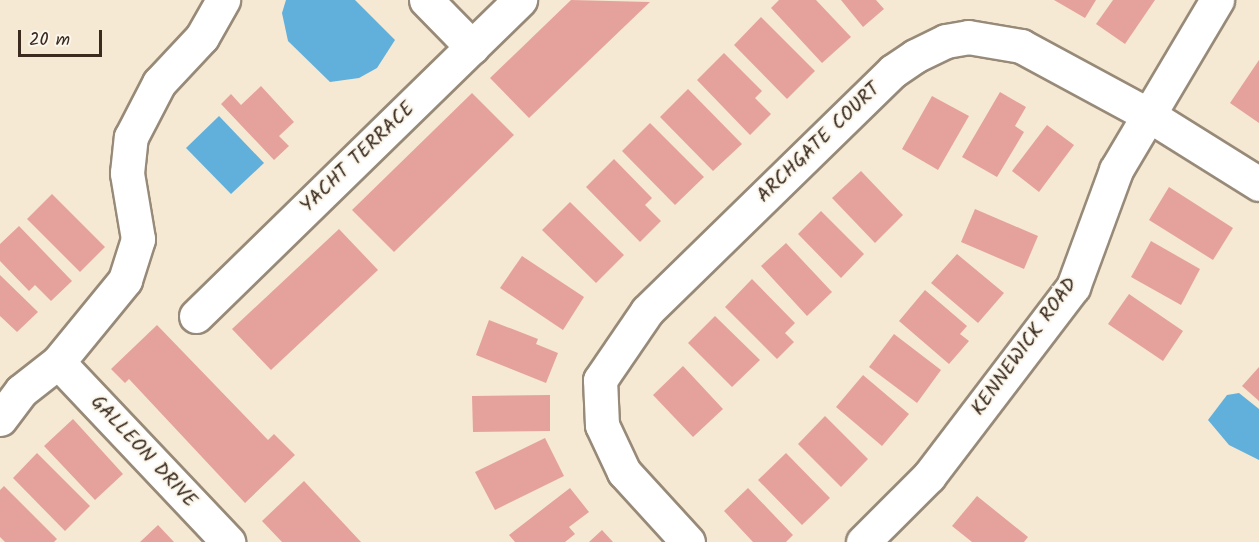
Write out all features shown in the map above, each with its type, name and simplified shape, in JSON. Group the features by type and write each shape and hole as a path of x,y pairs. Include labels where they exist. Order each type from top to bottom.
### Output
{"street":[{"path":"0,419 21,391 58,362 116,292 136,253 138,225 127,161 139,117 159,83 202,37 223,0"},
{"path":"426,0 472,47"},
{"name":"YACHT TERRACE","path":"196,316 520,0"},
{"name":"KENNEWICK ROAD","path":"863,542 930,476 1073,287 1116,170 1147,114 1217,0"},
{"name":"ARCHGATE COURT","path":"688,542 624,472 602,425 600,380 647,311 893,71 946,41 968,37 1002,40 1039,53 1147,114 1259,184"},
{"name":"GALLEON DRIVE","path":"58,362 228,542"}],"water":[{"path":"286,0 355,0 395,40 377,68 359,78 330,82 288,41 282,13"},
{"path":"219,116 264,163 231,194 186,148"},
{"path":"1239,393 1259,409 1259,460 1229,445 1208,420 1227,395"}],"building":[{"path":"571,0 650,2 529,118 490,78"},
{"path":"779,0 816,0 851,37 822,63 771,8"},
{"path":"841,0 876,0 884,9 863,27"},
{"path":"1054,0 1096,0 1085,18"},
{"path":"1113,0 1155,0 1125,44 1096,24"},
{"path":"761,17 815,71 787,99 734,45"},
{"path":"724,53 762,91 755,98 771,114 750,135 697,80"},
{"path":"1259,60 1259,123 1230,103"},
{"path":"261,86 294,122 279,136 289,146 274,160 221,104 231,94 241,105"},
{"path":"688,89 742,144 713,171 660,117"},
{"path":"1000,92 1026,107 1015,126 1024,132 997,177 962,157"},
{"path":"472,93 514,135 394,252 352,210"},
{"path":"932,96 969,116 938,170 902,149"},
{"path":"650,123 704,177 675,205 622,151"},
{"path":"1047,125 1074,145 1039,192 1012,171"},
{"path":"614,159 652,198 645,205 661,221 640,242 586,187"},
{"path":"861,171 903,215 875,243 832,198"},
{"path":"1169,187 1233,228 1213,260 1149,220"},
{"path":"52,194 105,247 80,272 27,219"},
{"path":"570,202 624,255 596,283 542,230"},
{"path":"975,209 1038,236 1024,269 961,242"},
{"path":"821,211 864,254 841,278 798,234"},
{"path":"19,226 72,281 51,301 35,285 29,291 0,261 0,244"},
{"path":"339,229 378,270 271,370 232,329"},
{"path":"1151,241 1200,269 1181,305 1131,277"},
{"path":"786,243 832,292 807,316 761,266"},
{"path":"957,254 1004,293 978,323 931,283"},
{"path":"522,256 584,297 563,330 500,288"},
{"path":"0,275 38,312 17,332 0,316"},
{"path":"752,279 795,323 785,333 794,342 777,359 725,307"},
{"path":"925,290 967,326 960,334 969,341 949,364 899,321"},
{"path":"1129,294 1183,331 1163,361 1108,324"},
{"path":"715,316 760,360 732,387 688,343"},
{"path":"489,320 538,339 536,344 558,353 546,383 476,355"},
{"path":"157,325 268,440 274,434 295,455 245,503 129,379 125,383 111,369"},
{"path":"894,334 941,370 917,403 869,367"},
{"path":"683,366 723,409 693,437 653,395"},
{"path":"1259,367 1259,401 1242,386"},
{"path":"863,375 909,414 882,446 836,407"},
{"path":"550,395 550,431 473,432 472,396"},
{"path":"825,416 868,459 841,487 798,444"},
{"path":"73,419 123,474 95,500 44,446"},
{"path":"545,438 564,476 495,510 475,472"},
{"path":"37,453 90,506 65,531 13,478"},
{"path":"786,453 830,498 802,525 758,480"},
{"path":"304,481 361,542 282,542 262,521"},
{"path":"4,486 57,539 54,542 5,542 0,537 0,490"},
{"path":"570,488 589,512 569,527 575,534 565,542 515,542 509,535"},
{"path":"748,488 793,535 786,542 753,542 724,511"},
{"path":"977,496 1028,537 1024,542 972,542 952,526"},
{"path":"158,525 174,542 140,542"},
{"path":"602,530 613,542 589,542"}]}
